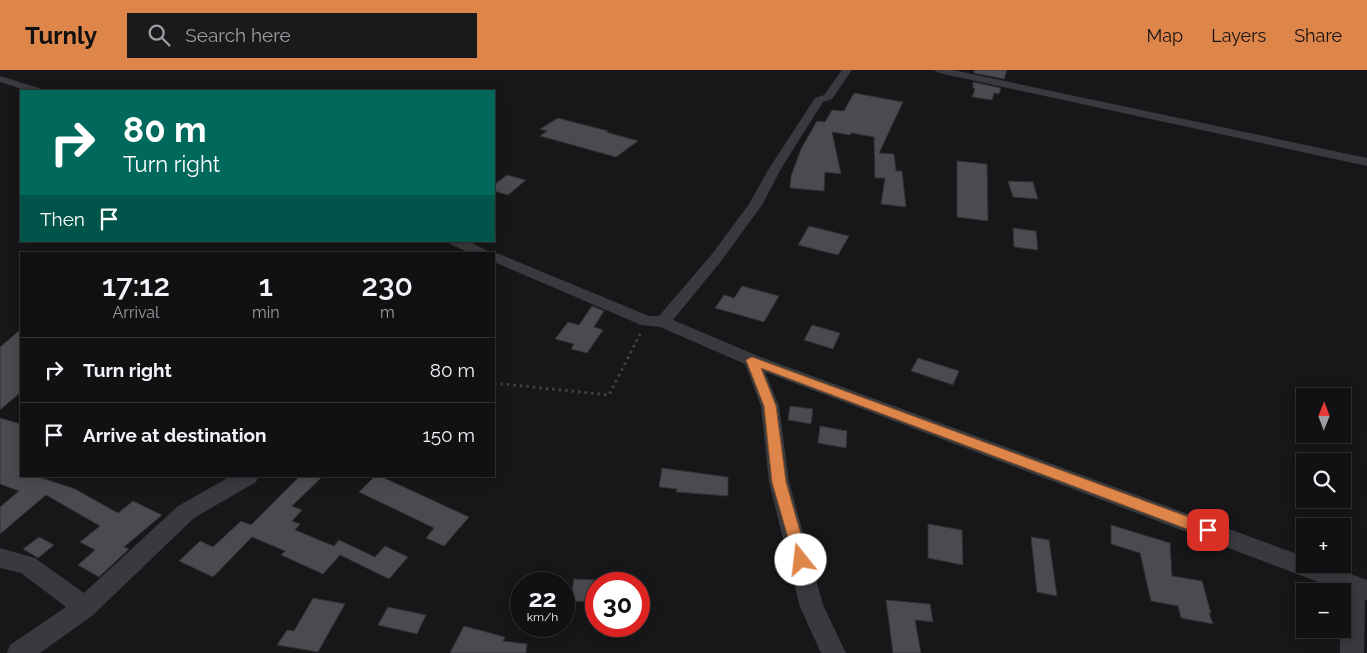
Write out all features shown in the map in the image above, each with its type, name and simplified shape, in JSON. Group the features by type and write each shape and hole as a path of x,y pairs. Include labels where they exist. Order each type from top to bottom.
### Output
{"street":[{"path":"655,322 717,257 755,205 776,167 819,100 828,97 847,70"},
{"path":"939,70 1367,162"},
{"path":"2,80 35,90"},
{"path":"457,242 480,252"},
{"path":"495,257 752,360 1360,587 1352,653"},
{"path":"752,360 770,406 779,482 812,607 834,653"},
{"path":"19,653 85,607 186,512 247,477"},
{"path":"0,558 27,565 85,607"}],"path":[{"path":"495,383 609,395 655,322"}],"building":[{"path":"974,70 1007,70 1004,79 974,73"},
{"path":"973,82 1001,88 999,94 994,93 992,100 972,97 975,89 973,88"},
{"path":"854,93 903,102 879,153 894,154 896,171 902,171 906,207 881,204 885,178 875,178 874,137 851,133 850,135 832,132 841,174 825,172 824,191 790,188 791,176 801,149 817,121 825,122 832,110 844,111"},
{"path":"558,118 638,141 616,157 540,136 547,131 540,129"},
{"path":"957,161 987,164 988,221 957,217"},
{"path":"507,175 526,180 508,195 495,191 495,184"},
{"path":"1008,181 1033,182 1038,199 1013,197"},
{"path":"809,226 849,236 838,255 798,245"},
{"path":"1013,228 1036,231 1038,250 1014,247"},
{"path":"742,286 779,296 764,322 715,308 724,295 734,298"},
{"path":"592,306 604,311 594,327 603,330 587,353 571,349 574,344 555,339 568,322 579,325"},
{"path":"812,325 840,333 833,349 804,340"},
{"path":"20,330 20,393 0,410 0,347"},
{"path":"918,358 959,371 953,385 911,371"},
{"path":"790,406 813,409 811,424 788,420"},
{"path":"0,418 20,424 20,477 39,477 75,489 118,513 133,501 162,515 124,547 129,549 99,577 78,565 95,550 80,542 100,526 46,495 0,534 0,507 19,491 0,484"},
{"path":"820,426 847,431 846,448 818,443"},
{"path":"662,468 728,477 728,496 676,492 677,489 659,487"},
{"path":"299,477 322,477 292,506 302,510 292,521 300,524 295,530 334,546 339,540 375,557 385,546 408,557 389,579 340,555 323,574 281,555 285,551 252,537 213,577 179,561 200,541 213,547 241,521 251,525"},
{"path":"374,477 382,477 469,517 444,546 426,538 434,528 359,492"},
{"path":"928,524 962,530 963,565 928,558"},
{"path":"1111,525 1170,543 1172,576 1202,581 1213,624 1181,618 1178,606 1151,601 1140,553 1111,544"},
{"path":"39,537 54,545 38,558 23,549"},
{"path":"1031,537 1049,540 1057,596 1037,592"},
{"path":"575,579 585,579 585,602 575,601"},
{"path":"313,598 345,604 318,652 277,645 287,630 294,631"},
{"path":"886,600 930,604 933,622 915,620 921,653 893,653"},
{"path":"388,607 426,615 417,634 378,625"},
{"path":"464,626 505,637 503,641 527,644 526,653 450,653"}],"route":[{"path":"801,560 779,482 770,406 752,360 1208,530"}]}
